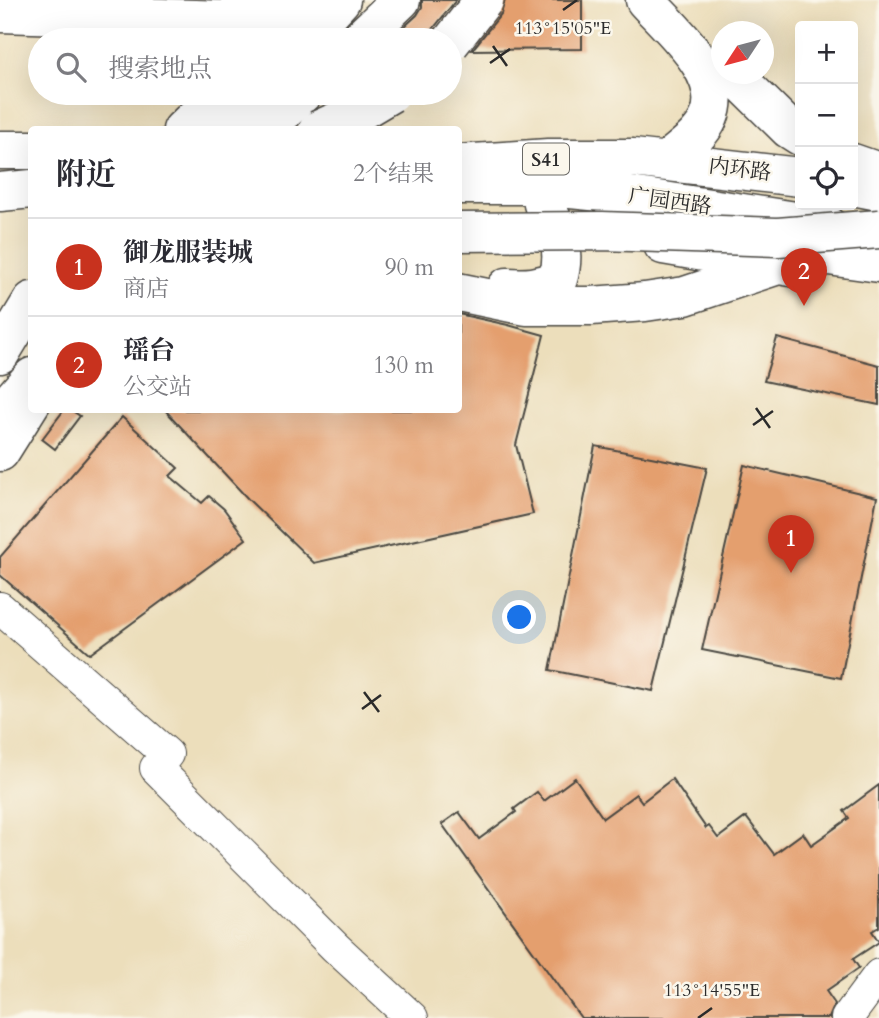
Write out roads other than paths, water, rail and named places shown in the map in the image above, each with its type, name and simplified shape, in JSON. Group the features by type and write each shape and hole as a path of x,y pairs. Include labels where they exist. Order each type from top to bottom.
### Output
{"main road":[{"path":"0,13 227,20 277,14 320,0"},
{"path":"296,28 335,0"},
{"path":"315,28 341,0"},
{"path":"372,28 401,0"},
{"path":"388,28 401,0"},
{"path":"462,28 484,0"},
{"path":"645,0 698,61 708,74 712,87 713,101 709,117 676,159"},
{"path":"665,0 711,50"},
{"path":"0,30 28,31"},
{"path":"743,84 795,133"},
{"path":"176,126 182,105"},
{"path":"186,126 208,105"},
{"path":"226,126 245,105"},
{"path":"269,126 291,105"},
{"path":"322,126 341,105"},
{"path":"327,126 371,105"},
{"path":"0,150 28,150"},
{"name":"广园西路","path":"462,150 683,202 879,236"},
{"name":"S41","path":"462,164 584,157 676,159"},
{"name":"广园西路","path":"462,184 530,167 676,159 795,171"},
{"name":"内环路","path":"676,159 795,176"},
{"path":"858,165 879,172"},
{"path":"530,167 605,224 638,237 664,245 879,281"},
{"path":"462,277 501,287 531,289 558,279 562,266 558,234 530,167"},
{"path":"858,178 879,181"},
{"path":"0,185 28,187"},
{"path":"858,187 879,191"},
{"path":"0,192 28,188"},
{"path":"462,232 602,231 778,237 879,229"},
{"path":"650,233 879,263"},
{"path":"462,293 526,306 591,306 645,302 685,296 777,265"},
{"path":"0,300 28,278"},
{"path":"0,354 28,308"},
{"path":"0,365 28,331"},
{"path":"0,413 28,382"},
{"path":"0,452 28,407"}],"street":[{"path":"0,608 167,754 156,768 335,947 412,1018"},
{"path":"847,1018 879,975"}],"place":[{"name":"瑶台","path":"804,306"},
{"name":"御龙服装城","path":"791,573"}]}
